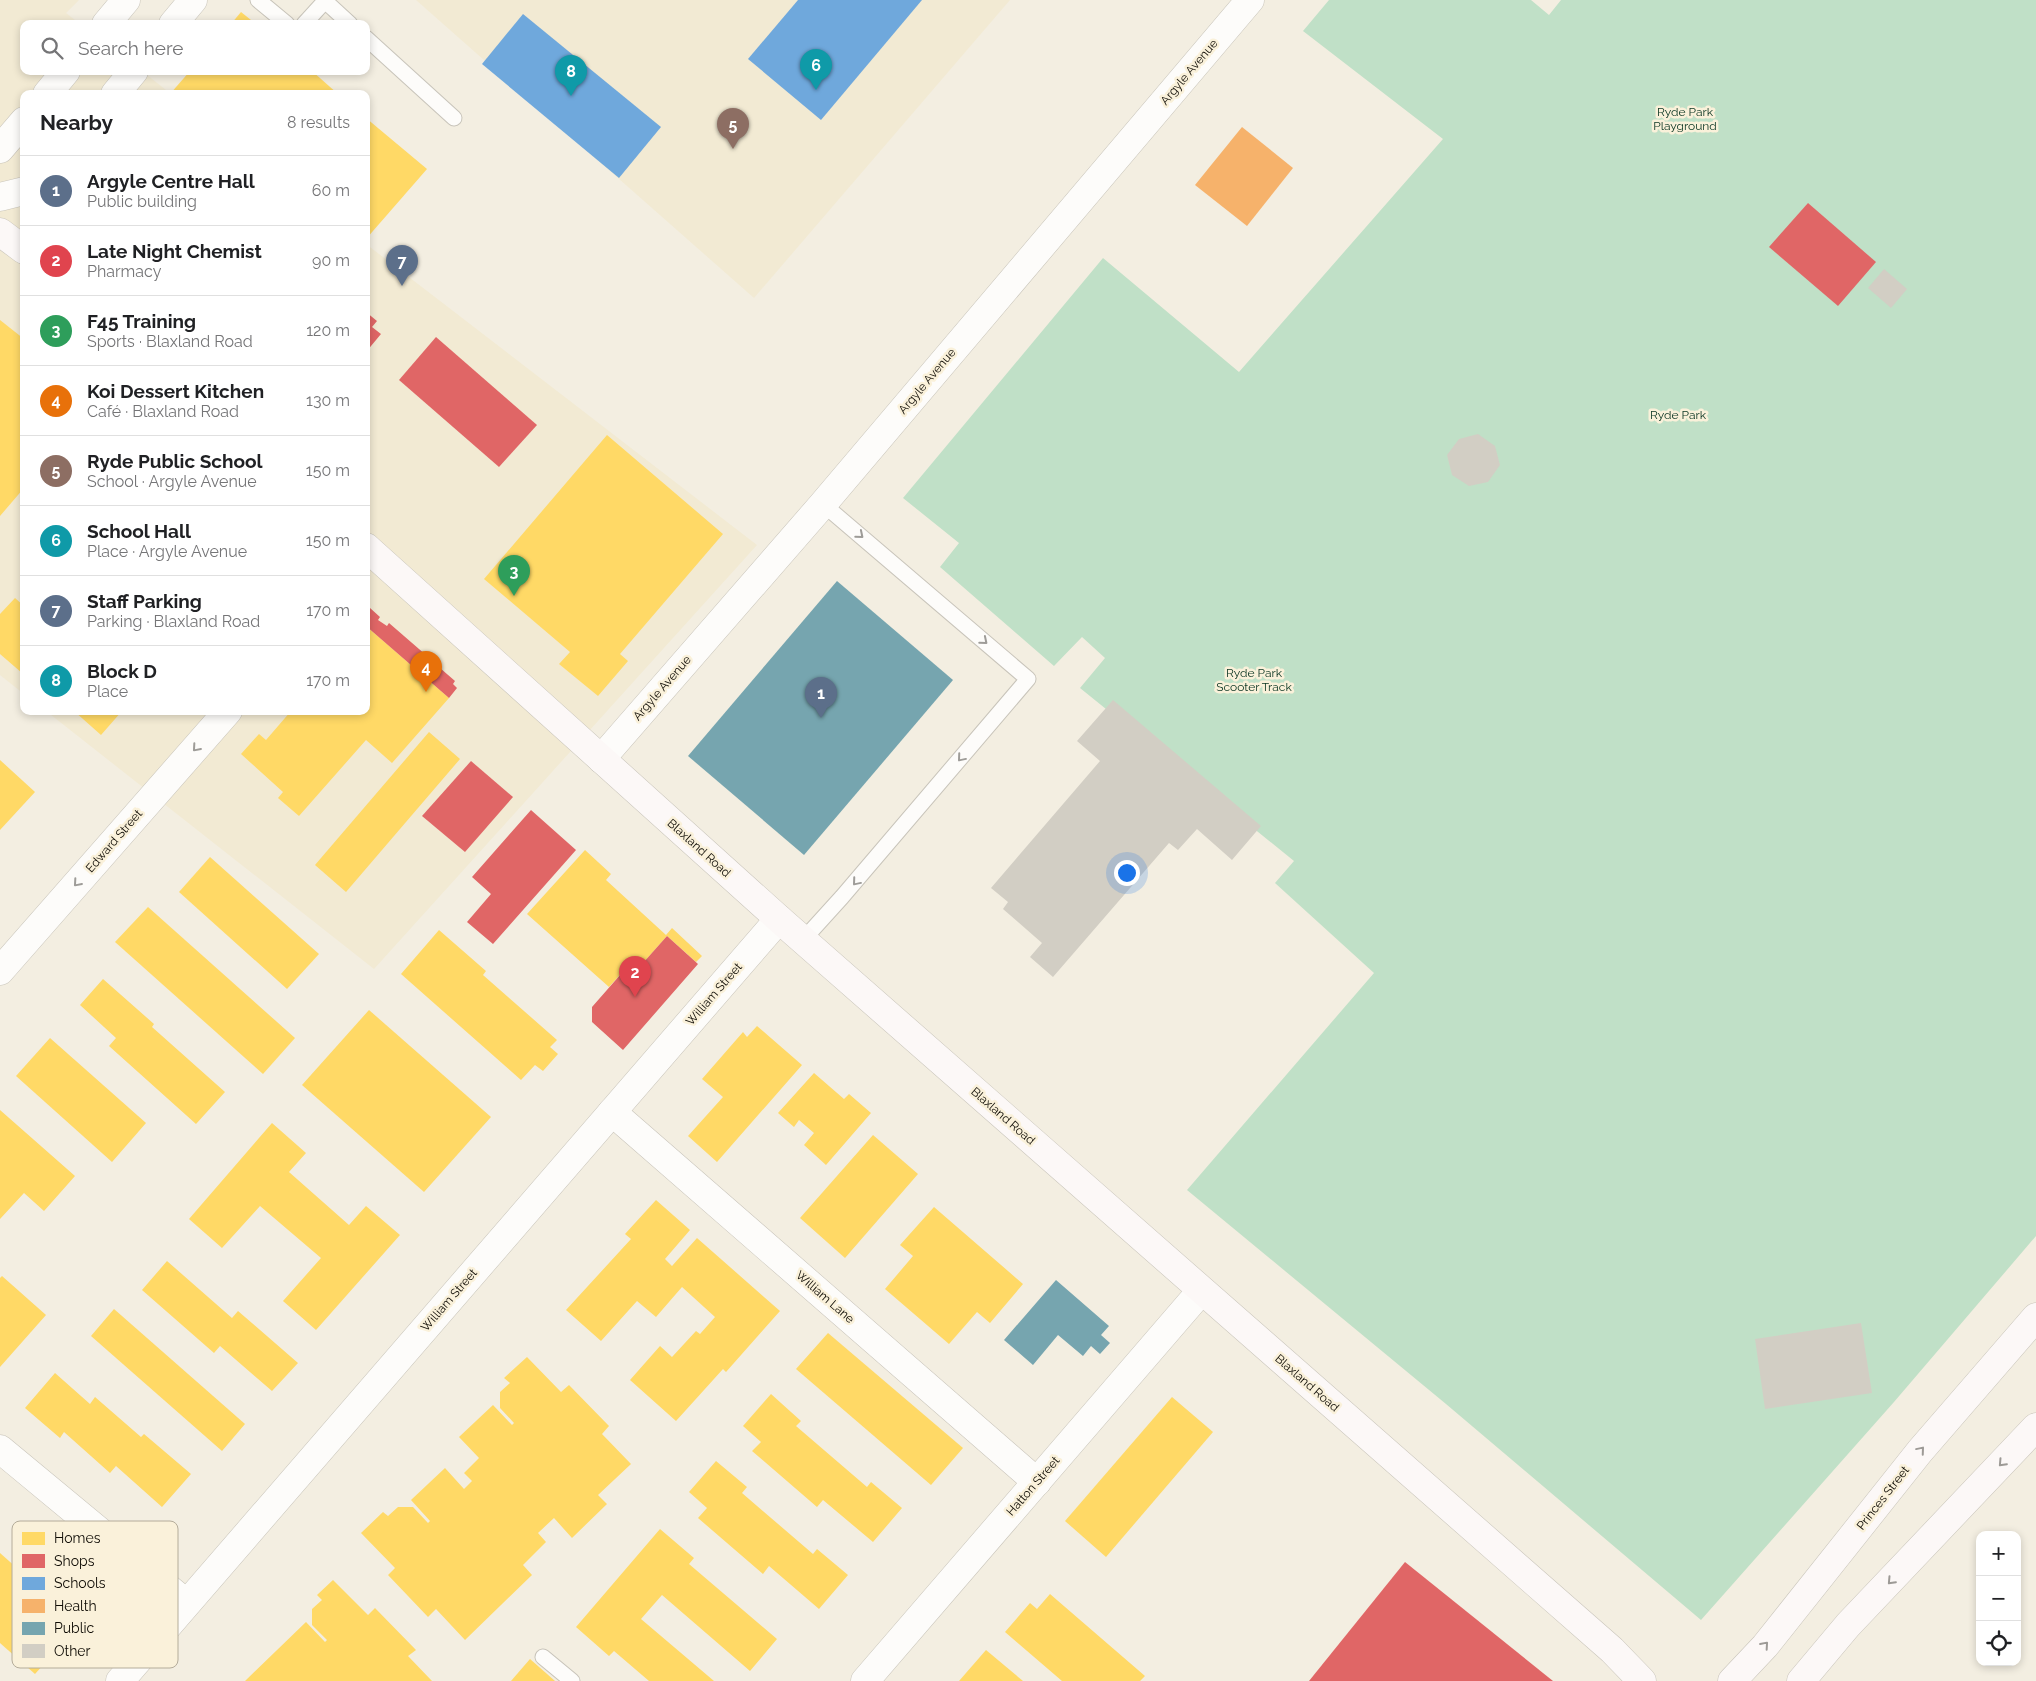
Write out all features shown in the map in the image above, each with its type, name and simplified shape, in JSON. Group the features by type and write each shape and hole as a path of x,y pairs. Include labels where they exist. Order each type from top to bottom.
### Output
{"street":[{"path":"109,20 126,0"},
{"path":"176,20 193,0"},
{"name":"Argyle Avenue","path":"601,759 823,504 1250,0"},
{"path":"50,90 63,75"},
{"path":"118,90 131,75"},
{"path":"0,149 20,126"},
{"path":"0,198 20,192"},
{"path":"0,232 20,247"},
{"name":"Blaxland Road","path":"370,553 779,919 1612,1650 1642,1681"},
{"name":"Edward Street","path":"0,971 224,715"},
{"name":"William Street","path":"178,1612 779,919"},
{"name":"William Lane","path":"612,1112 1037,1482"},
{"name":"Hatton Street","path":"865,1681 1202,1291"},
{"name":"Princes Street","path":"1732,1681 1765,1646 1920,1451 2033,1327"},
{"path":"1802,1681 1848,1625 2036,1427"},
{"path":"0,1449 87,1521"},
{"path":"178,1596 186,1603"},
{"name":"William Street","path":"120,1681 131,1668"}],"lane":[{"path":"258,0 282,20"},
{"path":"308,20 325,1 346,20"},
{"path":"370,42 454,118"},
{"path":"803,940 842,898 1028,679 823,504"},
{"path":"543,1657 572,1681"}],"shaded area":[{"path":"0,0 79,0 66,13 75,20 20,20 20,75 147,75 166,90 20,90 20,691 0,675"},
{"path":"416,0 1010,0 754,298"},
{"path":"370,247 757,545 374,969 51,715 370,715"}],"green space":[{"name":"Ryde Park","path":"1329,0 1531,0 1549,15 1561,0 2036,0 2036,1236 1894,1402 1701,1620 1446,1404 1187,1190 1374,973 1275,883 1294,861 1080,688 1105,658 1082,637 1054,666 940,567 959,543 903,498 1103,258 1239,372 1443,139 1303,31"}],"building: Homes":[{"path":"241,12 251,20 234,20"},
{"path":"187,75 317,75 333,90 173,90"},
{"path":"370,121 427,169 370,234"},
{"path":"0,320 20,336 20,493 0,516"},
{"path":"607,435 723,534 620,654 628,661 598,696 559,664 570,652 484,579"},
{"path":"15,598 20,602 20,671 0,654 0,614"},
{"path":"370,629 449,698 392,763 366,740 299,816 278,798 283,792 241,754 259,734 266,740 288,715 370,715"},
{"path":"78,715 118,715 101,735"},
{"path":"429,732 460,759 346,892 315,865"},
{"path":"0,760 35,792 0,830"},
{"path":"585,850 611,874 606,880 666,935 672,928 702,956 696,962 667,936 635,972 628,966 609,987 527,914"},
{"path":"210,857 319,954 287,989 179,892"},
{"path":"148,907 295,1038 263,1074 115,942"},
{"path":"439,930 486,971 483,975 557,1040 550,1047 558,1054 543,1071 535,1065 521,1080 401,974"},
{"path":"103,979 154,1024 152,1027 225,1092 196,1124 109,1046 116,1038 80,1005"},
{"path":"369,1010 491,1117 424,1192 302,1085"},
{"path":"757,1026 802,1065 717,1162 688,1136 723,1097 702,1079 743,1032 747,1037"},
{"path":"50,1038 146,1123 112,1162 16,1076"},
{"path":"814,1073 844,1099 849,1094 871,1113 826,1165 804,1145 814,1133 799,1120 794,1127 778,1113"},
{"path":"0,1110 75,1176 44,1211 24,1193 0,1219"},
{"path":"272,1123 306,1153 289,1172 349,1225 366,1206 400,1235 316,1330 283,1301 321,1258 260,1206 222,1248 189,1219"},
{"path":"873,1135 918,1174 845,1258 800,1218"},
{"path":"656,1200 690,1230 665,1259 672,1266 697,1238 780,1311 726,1372 723,1369 676,1421 630,1380 660,1346 672,1357 696,1331 700,1334 715,1317 682,1287 656,1317 637,1301 601,1341 566,1310 631,1239 625,1234"},
{"path":"934,1207 1023,1284 990,1323 977,1312 949,1344 885,1289 913,1256 900,1245"},
{"path":"167,1261 232,1318 238,1311 298,1363 272,1391 220,1346 214,1353 142,1290"},
{"path":"2,1276 46,1315 0,1367 0,1278"},
{"path":"114,1309 245,1424 222,1451 91,1336"},
{"path":"828,1333 963,1448 931,1485 796,1369"},
{"path":"527,1357 561,1392 569,1385 609,1426 602,1434 631,1464 598,1495 607,1504 572,1538 554,1518 538,1533 546,1542 523,1565 532,1575 465,1640 436,1609 428,1617 388,1575 395,1568 361,1533 383,1512 388,1516 398,1507 413,1507 428,1523 430,1521 411,1500 445,1468 464,1489 472,1481 464,1473 479,1458 459,1437 493,1405 512,1425 514,1423 500,1408 500,1392 510,1383 504,1378"},
{"path":"55,1373 90,1404 95,1397 141,1437 144,1434 191,1474 162,1507 116,1466 110,1473 64,1432 60,1438 25,1408"},
{"path":"771,1394 801,1421 796,1426 867,1487 871,1482 902,1508 873,1542 823,1500 817,1507 752,1451 761,1442 743,1426"},
{"path":"1172,1397 1213,1432 1106,1557 1065,1521"},
{"path":"716,1461 747,1487 742,1493 813,1554 817,1549 848,1575 819,1609 769,1566 763,1574 698,1518 707,1508 689,1492"},
{"path":"660,1529 694,1558 689,1564 777,1639 750,1671 662,1595 641,1619 714,1681 649,1681 614,1651 609,1656 576,1627"},
{"path":"0,1553 12,1564 12,1654 0,1643"},
{"path":"333,1580 368,1615 375,1608 416,1650 408,1656 432,1681 245,1681 306,1622 325,1642 327,1640 312,1625 312,1609 322,1600 317,1595"},
{"path":"1050,1594 1145,1676 1140,1681 1062,1681 1005,1632 1030,1603 1037,1609"},
{"path":"986,1650 1023,1681 959,1681"},
{"path":"530,1659 555,1681 511,1681"},
{"path":"28,1668 40,1668 35,1674"}],"building: Shops":[{"path":"1808,203 1876,262 1838,306 1769,247"},
{"path":"370,315 377,321 372,327 381,334 370,347"},
{"path":"436,337 537,425 499,467 399,380"},
{"path":"370,608 380,617 378,620 387,626 389,623 434,662 432,665 438,671 440,668 455,681 453,684 457,688 449,698 370,629"},
{"path":"471,761 513,797 465,852 422,816"},
{"path":"531,810 576,850 493,944 467,922 491,894 472,877"},
{"path":"667,936 698,964 623,1050 592,1022 592,1007 628,966 635,972"},
{"path":"1405,1562 1553,1681 1309,1681"}],"building: Schools":[{"path":"798,0 922,0 821,120 748,59"},
{"path":"523,14 661,127 619,178 482,64"}],"building: Health":[{"path":"1242,127 1293,168 1247,226 1195,185"}],"building: Public":[{"path":"837,581 953,680 804,855 688,756"},
{"path":"1056,1280 1109,1326 1101,1335 1110,1343 1100,1354 1091,1346 1083,1356 1058,1335 1033,1365 1004,1340"}],"building: Other":[{"path":"1884,269 1907,289 1891,308 1868,288"},
{"path":"1478,434 1495,446 1500,465 1488,482 1469,486 1452,475 1447,455 1459,439"},
{"path":"1113,700 1261,826 1232,860 1197,829 1178,850 1169,843 1053,977 1030,957 1042,943 1003,909 1008,902 991,888 1100,761 1077,741"},
{"path":"1861,1323 1872,1393 1765,1409 1755,1339"}],"place":[{"name":"School Hall","path":"816,90"},
{"name":"Block D","path":"571,96"},
{"name":"Ryde Public School","path":"733,149"},
{"name":"Staff Parking","path":"402,286"},
{"name":"F45 Training","path":"514,596"},
{"name":"Koi Dessert Kitchen","path":"426,692"},
{"name":"Argyle Centre Hall","path":"821,718"},
{"name":"Late Night Chemist","path":"635,997"}],"park label":[{"name":"Ryde Park Playground","path":"1685,119"},
{"name":"Ryde Park Scooter Track","path":"1254,680"}]}
